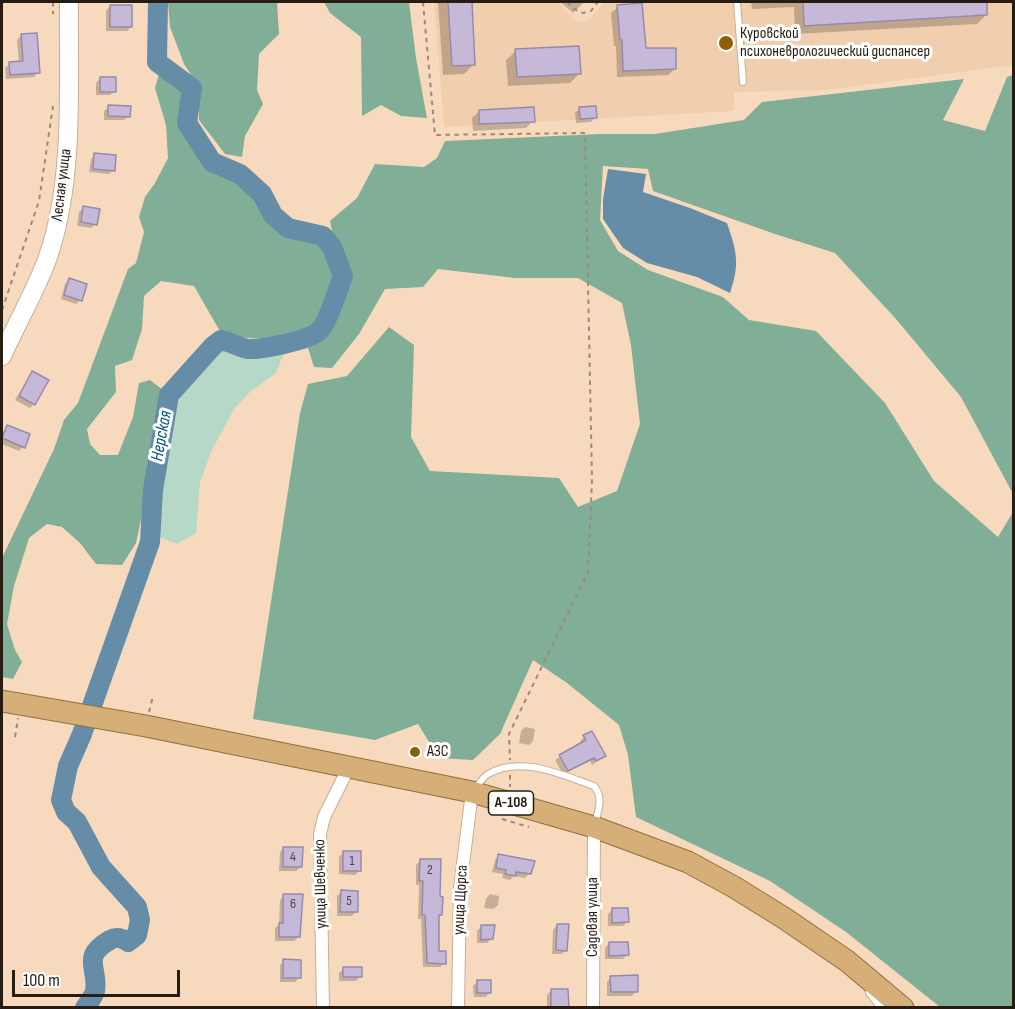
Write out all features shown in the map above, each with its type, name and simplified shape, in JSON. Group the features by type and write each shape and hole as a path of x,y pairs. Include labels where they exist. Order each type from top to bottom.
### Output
{"highway":[{"name":"А-108","path":"11,702 146,726 472,792 594,827 688,862 784,918 847,961 903,1008"}],"main road":[{"name":"Лесная улица","path":"2,356 48,258 58,217 68,132 69,2"}],"street":[{"name":"улица Шевченко","path":"323,1008 320,834 324,817 349,767"},
{"name":"улица Щорса","path":"458,1008 460,888 472,792"},
{"name":"Садовая улица","path":"593,1008 594,827"},
{"path":"847,961 885,1008"}],"lane":[{"path":"737,2 743,82"},
{"path":"472,792 487,775 510,767 541,768 594,786 599,792 600,801 594,827"}],"path":[{"path":"53,2 53,13"},
{"path":"423,2 435,135 585,133 592,480 588,572 509,734 510,793"},
{"path":"567,2 574,9 584,13 591,11 598,2"},
{"path":"2,310 39,201 53,106"},
{"path":"502,819 529,827"}],"shaded area":[{"name":"Куровской психоневрологический диспансер","path":"434,2 558,2 578,22 589,20 604,2 1013,2 1013,65 828,90 734,92 734,111 444,127"}],"green space":[{"path":"168,2 277,2 279,34 259,54 257,90 263,104 245,136 242,157 225,154 199,120 199,87 184,64 170,27"},
{"path":"324,2 409,2 427,118 401,116 381,105 362,116 361,37 330,13"},
{"path":"159,74 176,84 185,94 181,124 208,165 237,178 256,198 266,218 280,229 302,239 321,243 336,276 315,327 269,338 247,338 221,333 194,286 161,281 144,296 142,329 132,360 115,366 116,392 87,429 90,444 100,455 118,455 133,417 139,383 150,380 163,390 147,492 136,543 122,565 96,564 80,543 62,527 47,524 29,538 14,586 7,624 15,650 22,662 13,679 2,677 2,558 54,449 64,420 78,403 128,269 136,263 144,232 139,217 145,197 168,158 166,125 155,88"},
{"path":"1013,75 1013,494 961,397 896,319 835,253 653,191 648,169 603,166 600,220 618,251 648,270 723,297 749,320 816,331 885,403 934,481 998,537 1013,512 1013,1007 940,1007 846,932 770,881 636,817 628,755 619,725 567,683 533,660 500,734 473,760 439,758 418,724 375,740 253,719 300,413 308,384 347,376 389,327 414,345 411,437 430,471 559,478 578,507 617,491 640,424 631,345 622,303 578,278 515,278 438,269 423,287 385,289 359,334 332,368 314,367 308,348 323,333 350,271 333,236 330,221 357,198 375,164 424,167 437,158 445,141 600,134 655,134 744,120 762,102 964,79 943,120 985,131 1007,77"},
{"path":"225,346 242,356 284,353 276,373 250,392 234,409 211,452 200,483 196,533 177,544 159,537 159,497 179,397 214,353"}],"water":[{"path":"608,169 646,174 643,192 727,223 736,258 730,293 697,277 647,263 623,248 603,219 603,199"}],"building":[{"path":"448,2 472,2 475,65 452,66"},
{"path":"803,2 987,2 987,15 804,26"},
{"path":"642,3 646,48 676,48 676,69 623,71 622,40 620,40 617,5"},
{"path":"110,5 132,5 132,27 110,27"},
{"path":"37,33 40,73 10,75 9,62 23,61 21,34"},
{"path":"579,46 581,74 517,77 515,49"},
{"path":"100,77 116,77 116,92 100,92"},
{"path":"108,105 131,106 130,117 108,116"},
{"path":"596,106 597,118 580,119 579,107"},
{"path":"534,107 535,122 479,124 479,110"},
{"path":"94,153 116,155 115,171 93,169"},
{"path":"83,206 100,209 97,225 81,222"},
{"path":"69,278 87,284 82,301 64,295"},
{"path":"32,371 49,380 35,405 19,396"},
{"path":"7,425 30,434 25,448 2,438"},
{"path":"592,731 606,756 596,761 594,758 568,771 559,755 586,740 583,735"},
{"path":"283,847 303,847 302,867 283,867"},
{"path":"343,851 361,851 361,871 343,871"},
{"path":"498,854 535,861 531,874 516,872 516,876 505,874 506,870 496,868"},
{"path":"420,859 441,859 440,896 443,897 442,915 439,915 439,951 446,951 446,964 427,963 425,915 422,915 423,881 419,881"},
{"path":"341,890 358,891 358,912 340,912"},
{"path":"283,894 303,894 300,937 279,937 279,923 283,923"},
{"path":"612,908 628,908 629,922 612,923"},
{"path":"557,924 569,924 567,951 556,950"},
{"path":"481,925 495,925 493,939 481,940"},
{"path":"609,942 628,942 629,955 609,956"},
{"path":"283,959 301,960 301,978 283,978"},
{"path":"343,967 362,967 362,977 343,977"},
{"path":"638,975 638,992 611,992 610,976"},
{"path":"477,980 491,980 491,993 477,993"},
{"path":"551,989 568,989 569,1008 551,1008"}],"waterway":[{"name":"Нерская","path":"85,1008 95,991 93,958 96,952 113,939 119,938 128,942 137,935 140,920 137,907 101,867 77,822 66,812 61,800 68,766 82,734 150,542 153,490 169,395 221,340 254,349 296,341 319,331 329,314 343,276 332,247 323,236 288,228 273,215 262,194 240,174 212,162 187,123 192,88 157,62 158,2"}],"place":[{"name":"Куровской психоневрологический диспансер","path":"726,43"},
{"name":"АЗС","path":"415,752"}]}
